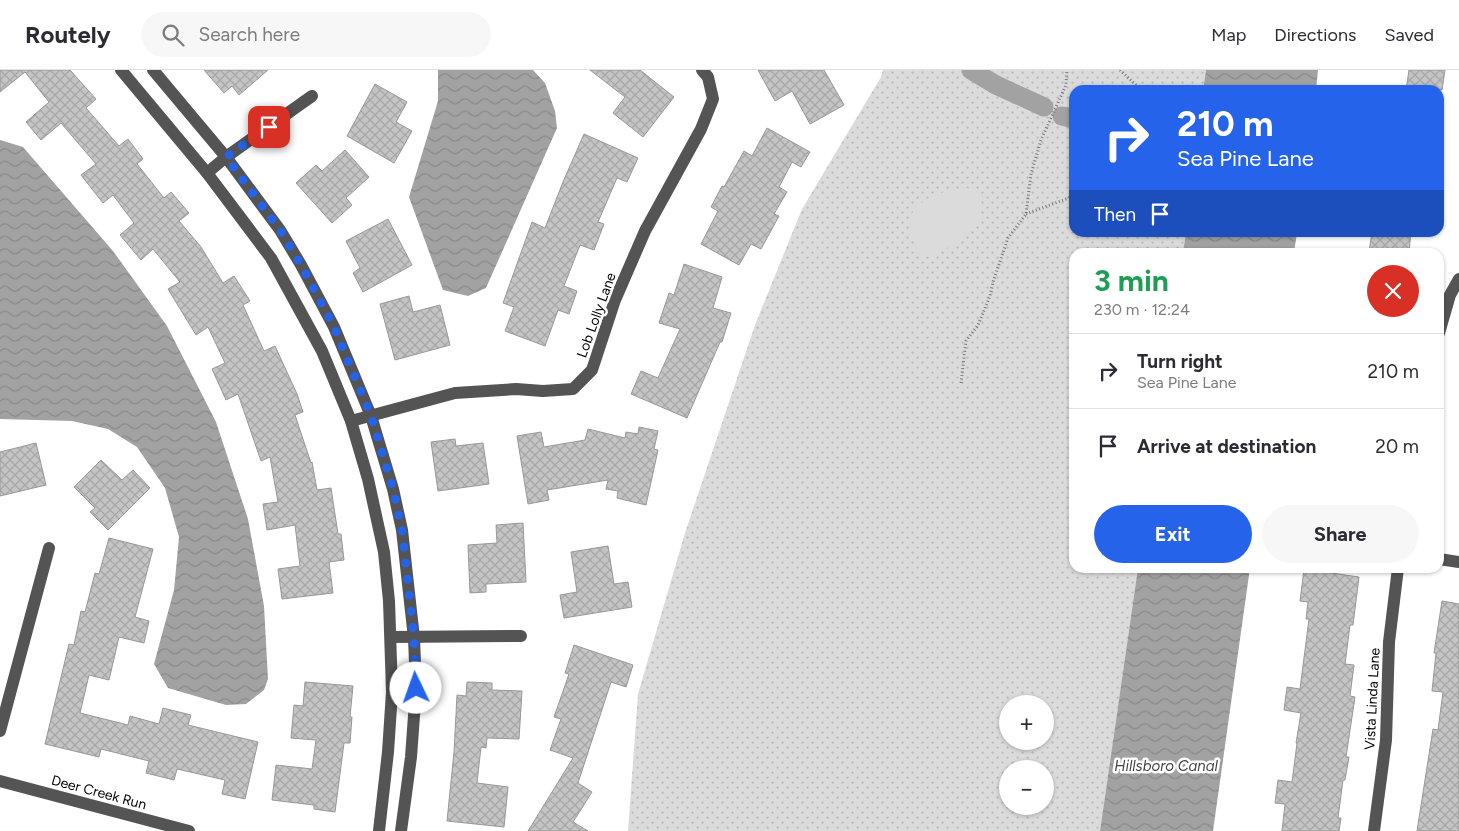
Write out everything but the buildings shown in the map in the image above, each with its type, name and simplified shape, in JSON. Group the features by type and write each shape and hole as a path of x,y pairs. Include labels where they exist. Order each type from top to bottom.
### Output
{"street":[{"path":"122,70 207,173 272,258 322,351 351,421 368,479 384,552 389,601 392,700 379,831"},
{"path":"153,70 226,157 280,230 334,327 371,416 393,489 402,530 414,638 416,688 411,757 401,831"},
{"name":"Lob Lolly Lane","path":"351,421 456,393 516,389 543,392 573,389 592,370 615,300 645,231 701,129 713,99 708,77 702,70"},
{"path":"207,173 226,157 312,96"},
{"path":"1444,316 1450,295 1459,279"},
{"path":"0,730 49,548"},
{"path":"1444,560 1459,562"},
{"name":"Vista Linda Lane","path":"1374,831 1386,740 1389,642 1397,573"},
{"path":"391,637 520,636"},
{"name":"Deer Creek Run","path":"0,781 189,831"}],"path":[{"path":"961,383 966,342 978,325 990,296 1008,238 1026,214 1031,174 1041,140 1066,85 1067,70"},
{"path":"1120,70 1137,85"},
{"path":"1026,214 1069,198"}],"shaded area":[{"path":"883,70 1206,70 1204,85 1069,85 1069,237 1185,237 1184,248 1069,248 1069,573 1137,573 1100,831 628,831 638,694 685,533 755,325 802,209 881,77"},
{"path":"967,188 977,194 980,199 981,215 977,223 965,237 933,257 923,255 916,247 912,236 910,224 912,214 928,198 952,190"}],"water":[{"path":"438,70 533,70 545,83 555,111 557,128 486,288 468,296 443,290 409,197 438,101"},
{"path":"1206,70 1318,70 1316,85 1204,85"},
{"path":"0,140 23,147 113,251 167,326 216,422 248,519 264,606 268,679 264,690 246,704 226,705 168,688 154,664 174,590 179,537 165,488 137,447 108,429 72,421 0,419"},
{"path":"1185,237 1296,237 1295,248 1184,248"},
{"name":"Hillsboro Canal","path":"1137,573 1249,573 1213,831 1100,831"}],"waterway":[{"path":"971,70 996,85 1044,107"},
{"path":"1062,116 1069,118"}],"route":[{"path":"269,127 226,157 280,230 301,265 334,327 371,416 393,489 402,530 414,638 416,688"}]}
